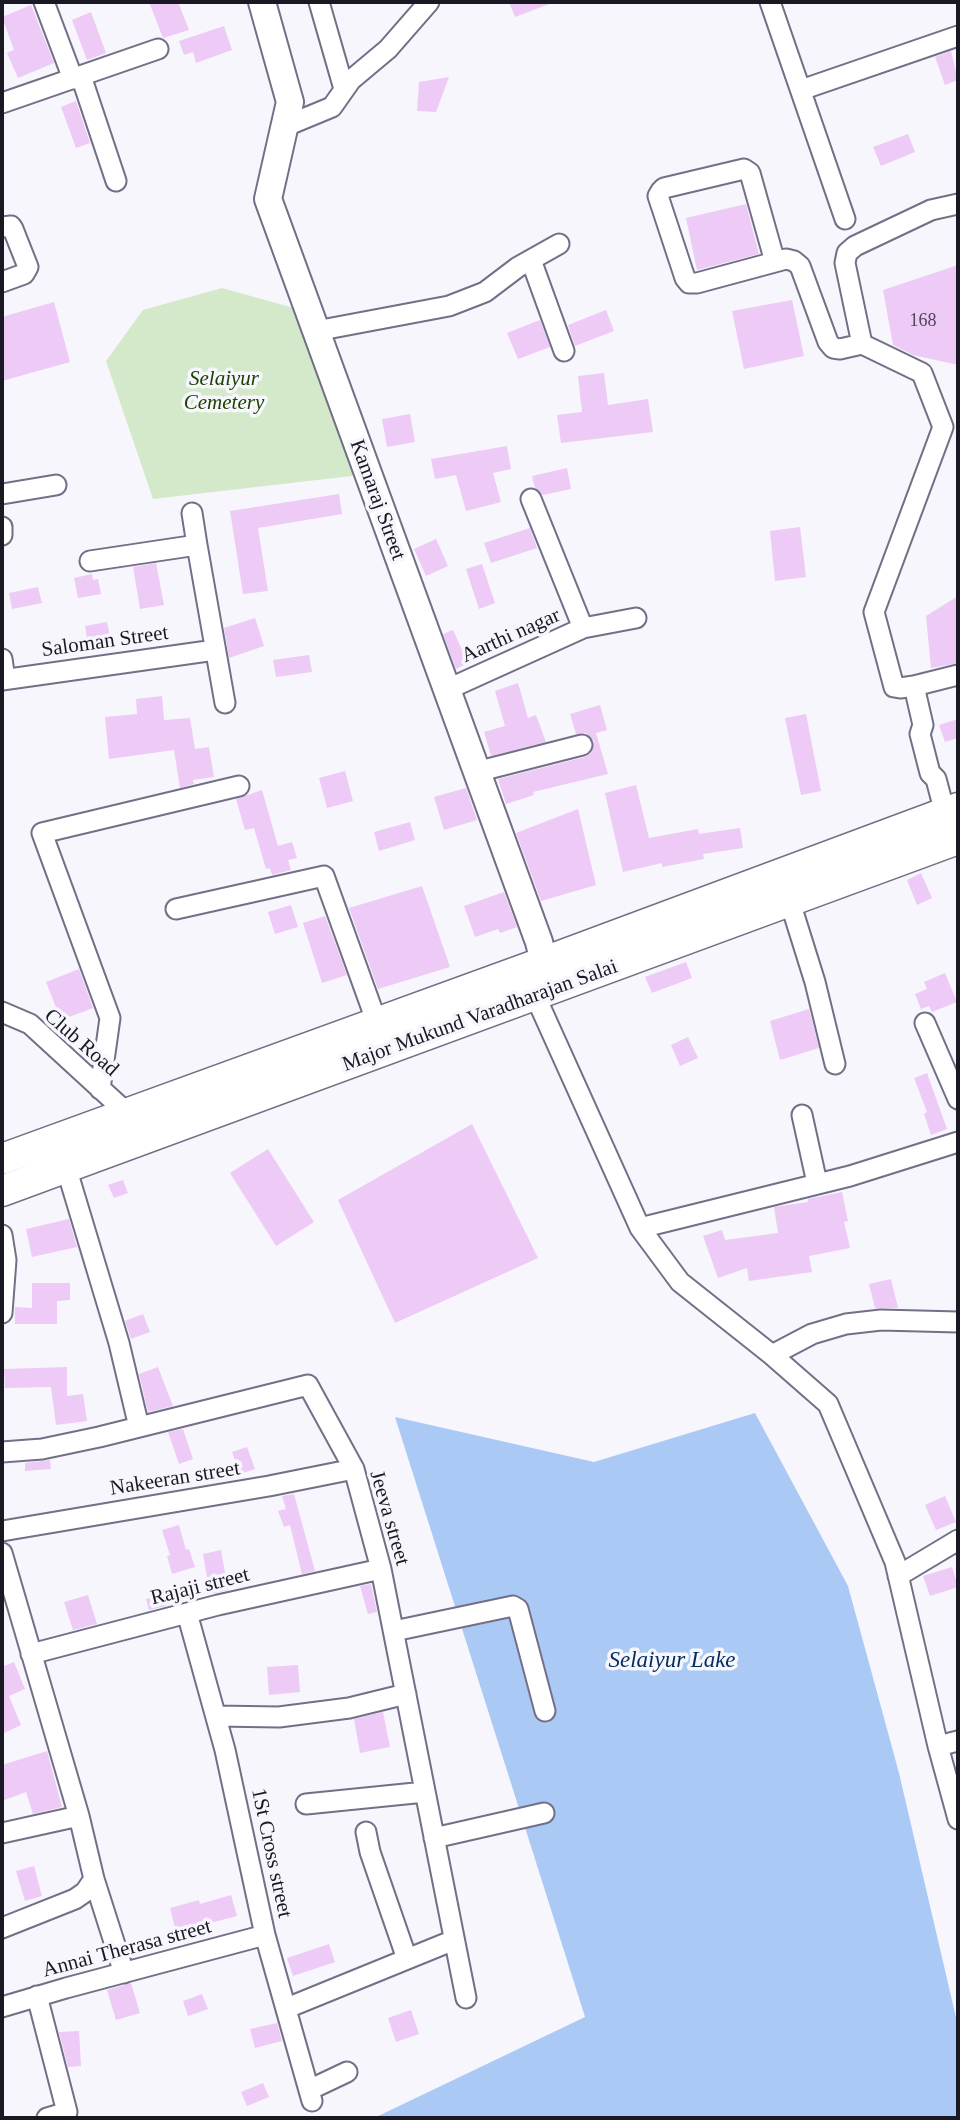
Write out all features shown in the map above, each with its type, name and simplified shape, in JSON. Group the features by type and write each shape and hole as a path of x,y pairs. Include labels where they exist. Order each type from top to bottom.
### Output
{"main road":[{"name":"Major Mukund Varadharajan Salai","path":"2,1159 544,962 954,820"},
{"name":"Major Mukund Varadharajan Salai","path":"2,1191 790,902 954,820"}],"street":[{"path":"44,2 116,181"},
{"name":"Kamaraj Street","path":"262,2 290,102 268,199 539,942 544,962 538,995"},
{"path":"319,2 344,89"},
{"path":"286,126 332,107 344,89 388,49 429,2"},
{"path":"771,2 845,219"},
{"path":"801,90 958,36"},
{"path":"2,103 158,49"},
{"path":"775,262 750,173 744,169 664,188 661,191 658,197 689,284 775,262 786,259 794,261 800,266 828,342 833,348 862,344 922,373 943,426 874,612 894,687 914,686 958,676"},
{"path":"862,344 845,263 847,253 855,246 932,210 958,204"},
{"path":"2,228 11,226 27,262 27,271 10,279"},
{"path":"316,331 449,306 485,292 559,244"},
{"path":"531,260 564,351"},
{"path":"2,494 56,485"},
{"path":"531,499 583,628"},
{"path":"192,513 225,703"},
{"path":"2,527 2,535"},
{"path":"90,561 197,545"},
{"name":"Aarthi nagar","path":"446,690 583,628 636,618"},
{"name":"Saloman Street","path":"3,679 215,650"},
{"path":"2,659 3,679"},
{"path":"914,686 923,725 930,730 940,769 936,779 954,820"},
{"path":"476,772 582,745"},
{"path":"100,1088 110,1018 42,832 240,786"},
{"path":"176,909 324,876 377,1023"},
{"path":"790,902 815,982 835,1064"},
{"path":"538,995 538,1002 640,1228 680,1282 828,1404 895,1562 958,1819"},
{"name":"Club Road","path":"2,1012 30,1024 127,1113"},
{"path":"925,1023 958,1099"},
{"path":"802,1115 817,1183"},
{"path":"640,1228 850,1176 958,1142"},
{"path":"66,1167 119,1343 139,1427"},
{"path":"2,1235 6,1260 2,1313"},
{"path":"762,1348 846,1324 881,1320 958,1322"},
{"name":"Jeeva street","path":"2,1452 42,1449 308,1385 354,1469 381,1569 466,1998"},
{"name":"Nakeeran street","path":"2,1531 354,1469"},
{"path":"898,1576 958,1540"},
{"path":"3,1564 79,1816 94,1879 124,1973"},
{"name":"Rajaji street","path":"31,1654 187,1613 381,1569"},
{"path":"394,1632 513,1606 518,1609 545,1711"},
{"name":"1St Cross street","path":"187,1613 216,1716 265,1935 310,2096 347,2073"},
{"path":"216,1716 279,1717 349,1708 406,1694"},
{"path":"938,1746 958,1741"},
{"path":"306,1804 425,1792"},
{"path":"434,1838 544,1813"},
{"path":"2,1833 79,1816"},
{"path":"366,1832 370,1852 407,1959"},
{"path":"2,1928 75,1899 85,1892 94,1879"},
{"name":"Annai Therasa street","path":"2,2007 265,1935"},
{"path":"287,2008 454,1940"},
{"path":"37,1996 68,2115 47,2118"}],"green space":[{"name":"Selaiyur Cemetery","path":"222,288 301,310 360,475 153,499 106,361 143,310"}],"water":[{"name":"Selaiyur Lake","path":"755,1413 848,1586 899,1773 958,2026 958,2118 374,2118 585,2017 395,1417 594,1462"}],"building":[{"path":"149,2 178,2 189,30 163,38"},
{"path":"509,2 551,2 552,3 515,17"},
{"path":"31,5 54,63 18,78 7,53 14,50 2,17"},
{"path":"91,12 106,53 87,60 72,20"},
{"path":"224,26 232,50 196,63 193,52 184,55 179,41"},
{"path":"951,51 958,80 945,85 935,57"},
{"path":"449,77 436,112 417,111 419,82"},
{"path":"76,101 90,143 76,148 61,107"},
{"path":"908,134 915,152 881,166 873,147"},
{"path":"746,204 759,254 697,270 686,218"},
{"path":"958,265 958,365 913,355 893,345 883,290"},
{"path":"792,300 804,356 744,369 732,311"},
{"path":"54,302 70,362 2,381 2,317"},
{"path":"606,310 614,331 575,346 568,325"},
{"path":"540,320 550,347 518,359 507,333"},
{"path":"604,373 608,405 648,399 653,432 561,443 557,415 582,412 578,376"},
{"path":"410,414 415,442 387,447 382,419"},
{"path":"507,446 511,469 493,473 501,502 466,511 456,475 435,479 431,459"},
{"path":"567,468 571,489 543,495 535,488 532,476"},
{"path":"339,494 342,514 258,528 268,591 243,594 230,511"},
{"path":"800,527 806,577 775,581 770,531"},
{"path":"530,528 537,548 491,563 484,543"},
{"path":"436,539 448,566 426,576 414,549"},
{"path":"156,563 164,605 140,609 133,567"},
{"path":"482,564 495,603 479,609 466,569"},
{"path":"92,574 93,580 98,579 101,594 78,598 74,578"},
{"path":"38,587 42,603 12,609 9,593"},
{"path":"958,596 958,663 931,668 926,616"},
{"path":"255,618 264,646 229,658 224,628"},
{"path":"107,622 112,646 89,650 85,626"},
{"path":"453,630 468,663 456,669 443,634"},
{"path":"309,655 312,672 276,677 273,660"},
{"path":"518,683 528,718 536,715 546,742 491,756 484,732 505,726 495,691"},
{"path":"162,696 164,720 190,718 195,749 209,747 214,777 193,780 194,784 180,788 174,750 109,759 105,717 137,714 136,699"},
{"path":"600,705 607,730 596,733 608,774 533,792 534,795 506,804 498,779 585,757 591,753 594,741 586,733 576,734 570,714"},
{"path":"806,714 821,791 801,795 785,718"},
{"path":"958,719 958,738 945,742 939,725"},
{"path":"345,771 353,801 327,808 319,778"},
{"path":"636,785 649,838 698,829 699,834 740,828 743,848 703,854 704,859 662,867 662,863 623,872 605,793"},
{"path":"466,788 477,820 444,830 434,797"},
{"path":"262,790 278,846 292,842 297,858 288,860 291,870 272,875 270,868 266,869 254,828 245,830 236,799"},
{"path":"578,809 596,885 541,901 516,833"},
{"path":"410,822 415,840 379,851 374,832"},
{"path":"921,873 932,898 917,905 907,880"},
{"path":"422,886 450,967 378,989 349,908"},
{"path":"504,892 517,927 500,933 498,929 475,937 464,906"},
{"path":"291,905 298,927 275,934 268,912"},
{"path":"325,916 347,975 322,983 303,923"},
{"path":"686,962 692,978 652,993 645,977"},
{"path":"79,969 93,1008 61,1020 46,982"},
{"path":"945,973 957,1002 932,1012 929,1006 921,1009 915,994 927,989 924,982"},
{"path":"809,1009 819,1048 780,1060 770,1021"},
{"path":"688,1037 698,1058 680,1066 671,1045"},
{"path":"927,1073 947,1129 931,1135 924,1114 927,1112 914,1078"},
{"path":"472,1124 538,1258 395,1323 338,1200"},
{"path":"268,1149 314,1222 276,1246 230,1173"},
{"path":"123,1180 128,1193 114,1198 108,1185"},
{"path":"842,1192 848,1221 844,1222 850,1248 809,1256 812,1272 749,1281 747,1268 718,1278 703,1236 722,1230 725,1240 778,1233 774,1207 808,1202 808,1199"},
{"path":"69,1219 77,1247 32,1257 26,1229"},
{"path":"891,1279 898,1308 875,1308 869,1284"},
{"path":"32,1283 70,1283 70,1300 57,1301 57,1324 15,1324 15,1307 32,1308"},
{"path":"143,1314 150,1332 131,1339 125,1321"},
{"path":"67,1367 67,1396 83,1394 87,1421 56,1425 51,1387 5,1388 4,1369"},
{"path":"158,1367 173,1406 148,1412 139,1374"},
{"path":"183,1429 193,1459 179,1464 168,1432"},
{"path":"247,1447 255,1469 240,1474 232,1452"},
{"path":"50,1460 51,1469 25,1471 25,1463"},
{"path":"294,1494 315,1571 302,1574 290,1525 284,1527 278,1511 286,1509 282,1496"},
{"path":"945,1496 956,1522 936,1530 925,1505"},
{"path":"179,1525 186,1550 189,1549 195,1567 172,1574 167,1556 170,1555 162,1530"},
{"path":"221,1550 228,1590 210,1594 203,1554"},
{"path":"952,1567 958,1587 930,1596 923,1576"},
{"path":"371,1584 377,1612 368,1614 360,1586"},
{"path":"88,1595 97,1624 73,1630 64,1602"},
{"path":"163,1595 166,1606 149,1610 146,1599"},
{"path":"14,1662 25,1689 9,1696 21,1725 2,1734 2,1667"},
{"path":"298,1665 300,1692 269,1695 267,1667"},
{"path":"383,1712 390,1747 360,1753 354,1719"},
{"path":"47,1751 62,1807 33,1814 26,1792 2,1801 2,1765"},
{"path":"34,1866 42,1896 25,1901 16,1871"},
{"path":"231,1895 237,1916 176,1932 170,1908 199,1900 200,1904"},
{"path":"329,1944 335,1962 293,1976 287,1958"},
{"path":"131,1983 140,2013 116,2020 107,1990"},
{"path":"202,1994 208,2009 188,2016 183,2001"},
{"path":"411,2010 419,2034 396,2042 388,2018"},
{"path":"277,2023 282,2041 255,2048 250,2029"},
{"path":"79,2031 81,2066 68,2067 59,2032"},
{"path":"263,2083 269,2097 247,2106 241,2092"}]}
